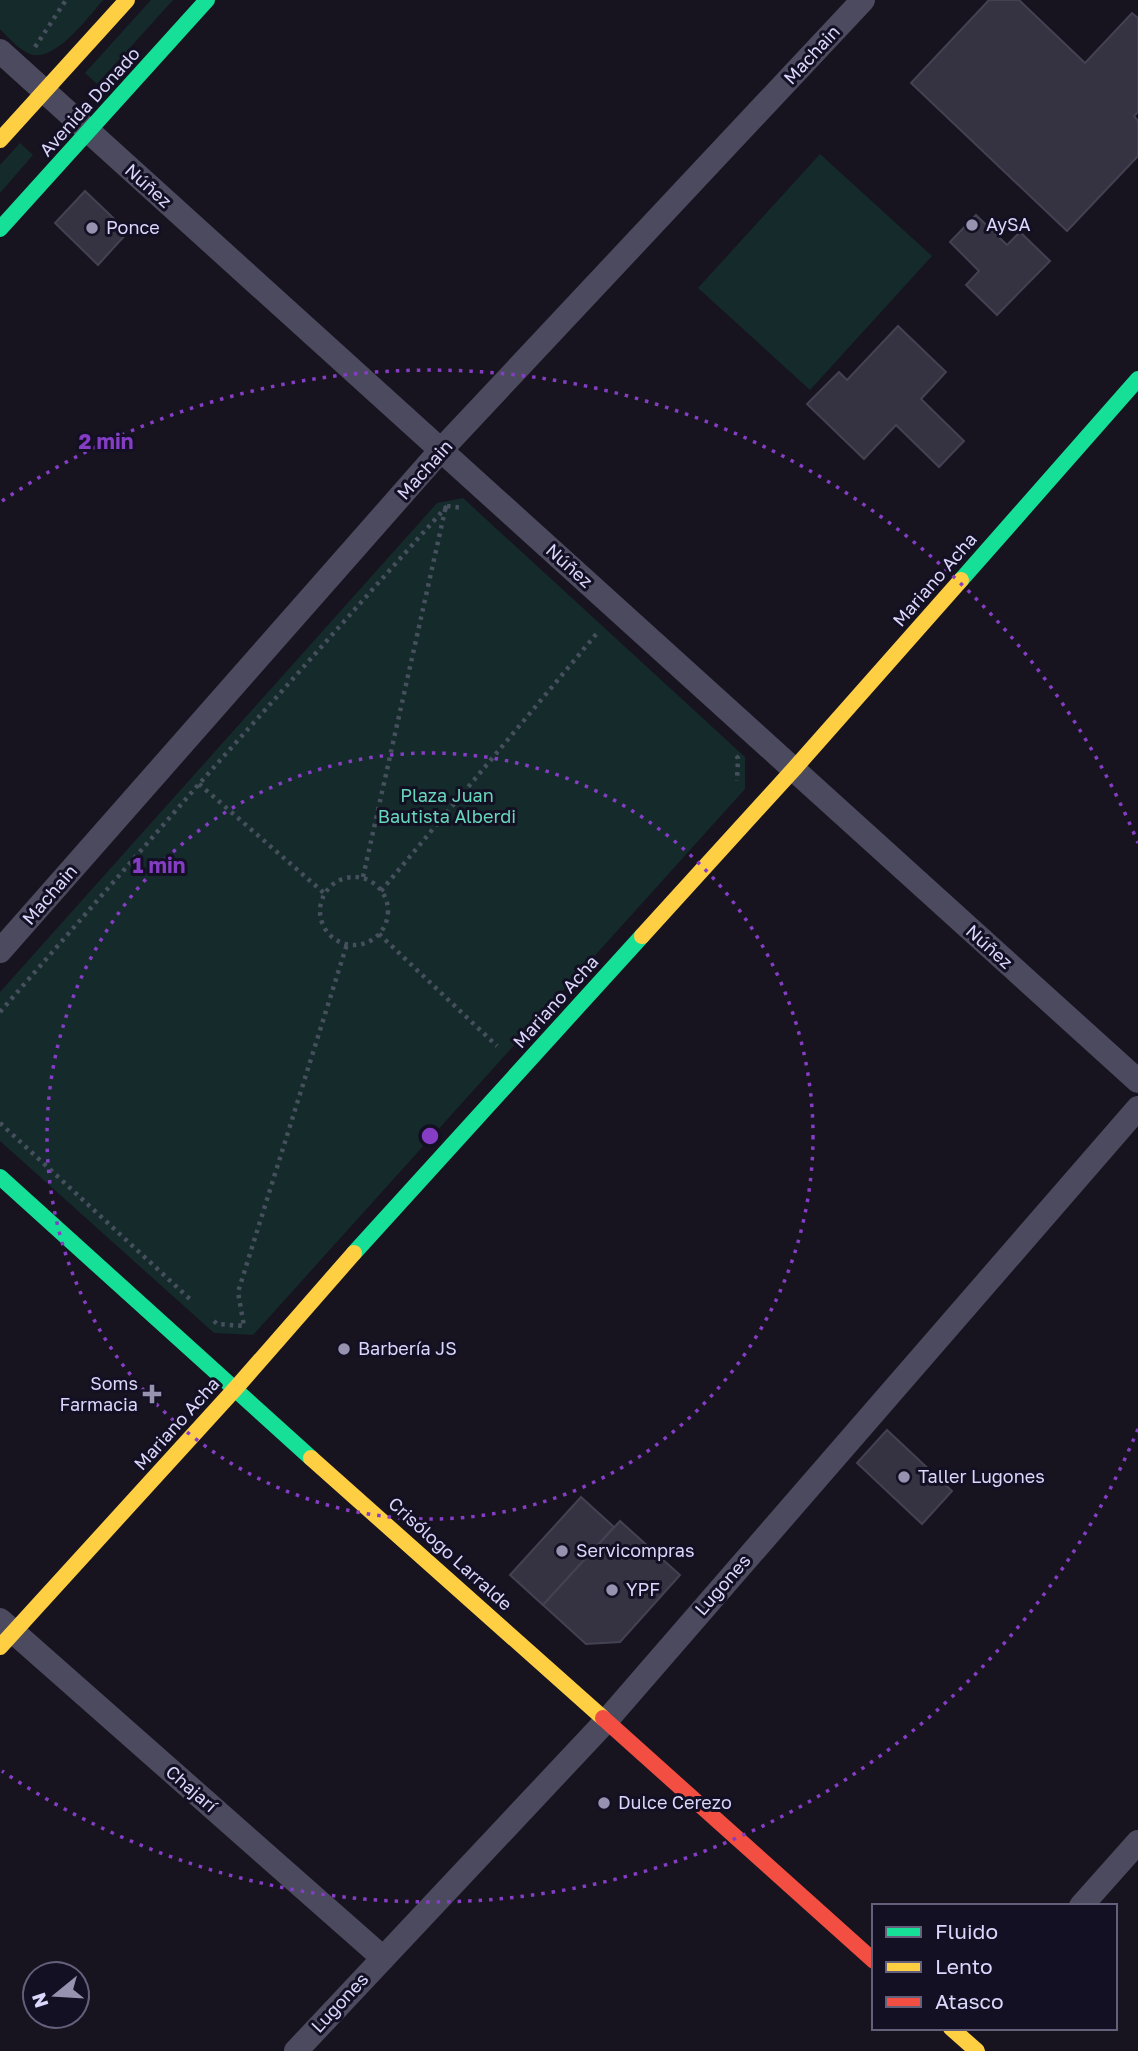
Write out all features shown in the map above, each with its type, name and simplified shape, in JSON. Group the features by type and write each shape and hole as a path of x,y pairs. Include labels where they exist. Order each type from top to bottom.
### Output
{"street":[{"path":"0,140 127,0"},
{"name":"Avenida Donado","path":"0,229 208,0"},
{"name":"Machain","path":"0,951 442,450 863,0"},
{"name":"Núñez","path":"0,51 1138,1081"},
{"name":"Mariano Acha","path":"5,1633 234,1389 794,769 1138,379"},
{"name":"Lugones","path":"296,2051 607,1720 1138,1108"},
{"name":"Crisólogo Larralde","path":"0,1177 872,1959"},
{"name":"Chajarí","path":"5,1633 383,1958"},
{"path":"1083,1904 1138,1842"}],"path":[{"path":"19,68 66,0"},
{"path":"447,506 465,508"},
{"path":"0,1012 447,506"},
{"path":"362,877 447,506"},
{"path":"381,891 598,632 588,623"},
{"path":"728,749 738,758 736,791"},
{"path":"199,784 324,893"},
{"path":"352,876 362,877 373,882 386,901 385,924 379,934 370,941 347,944 328,933 322,924 320,903 332,884 352,876"},
{"path":"379,934 498,1047"},
{"path":"244,1326 238,1292 347,944"},
{"path":"0,1124 197,1306"},
{"path":"207,1315 217,1324 244,1326 272,1345"},
{"path":"244,1326 253,1316"}],"green space":[{"path":"0,0 103,0 71,36 50,52 39,55 22,50 0,29"},
{"path":"151,0 173,0 97,84 85,73"},
{"path":"20,143 33,155 0,193 0,165"},
{"path":"820,154 932,256 810,390 698,288"},
{"name":"Plaza Juan Bautista Alberdi","path":"463,498 745,757 745,789 253,1335 214,1333 0,1141 0,992 437,503"}],"building":[{"path":"989,0 1019,0 1085,63 1132,13 1138,18 1138,112 1134,116 1138,121 1138,156 1067,231 911,83"},
{"name":"Ponce","path":"85,191 128,232 98,265 55,223"},
{"path":"976,215 1007,245 1020,232 1050,261 997,315 966,285 979,271 950,242"},
{"path":"898,326 946,372 921,399 964,441 939,467 896,425 864,459 807,404 839,372 847,380"},
{"name":"Taller Lugones","path":"887,1430 952,1491 922,1524 857,1463"},
{"name":"Servicompras","path":"581,1497 614,1527 543,1605 510,1575"},
{"name":"YPF","path":"620,1521 680,1575 620,1642 586,1644 543,1605"}],"traffic: fast":[{"path":"0,229 207,0"},
{"path":"961,580 1138,379"},
{"path":"354,1253 642,936"},
{"path":"0,1177 311,1458"}],"traffic: slow":[{"path":"0,140 127,0"},
{"path":"642,936 961,580"},
{"path":"0,1647 235,1389 354,1253"},
{"path":"311,1458 603,1718"},
{"path":"953,2030 977,2051"}],"traffic: jam":[{"path":"603,1718 872,1959"}],"place":[{"name":"AySA","path":"972,225"},
{"name":"Ponce","path":"92,228"},
{"name":"Barbería JS","path":"344,1349"},
{"name":"Soms Farmacia","path":"152,1394"},
{"name":"Taller Lugones","path":"904,1477"},
{"name":"Servicompras","path":"562,1551"},
{"name":"YPF","path":"612,1590"},
{"name":"Dulce Cerezo","path":"604,1803"}]}
